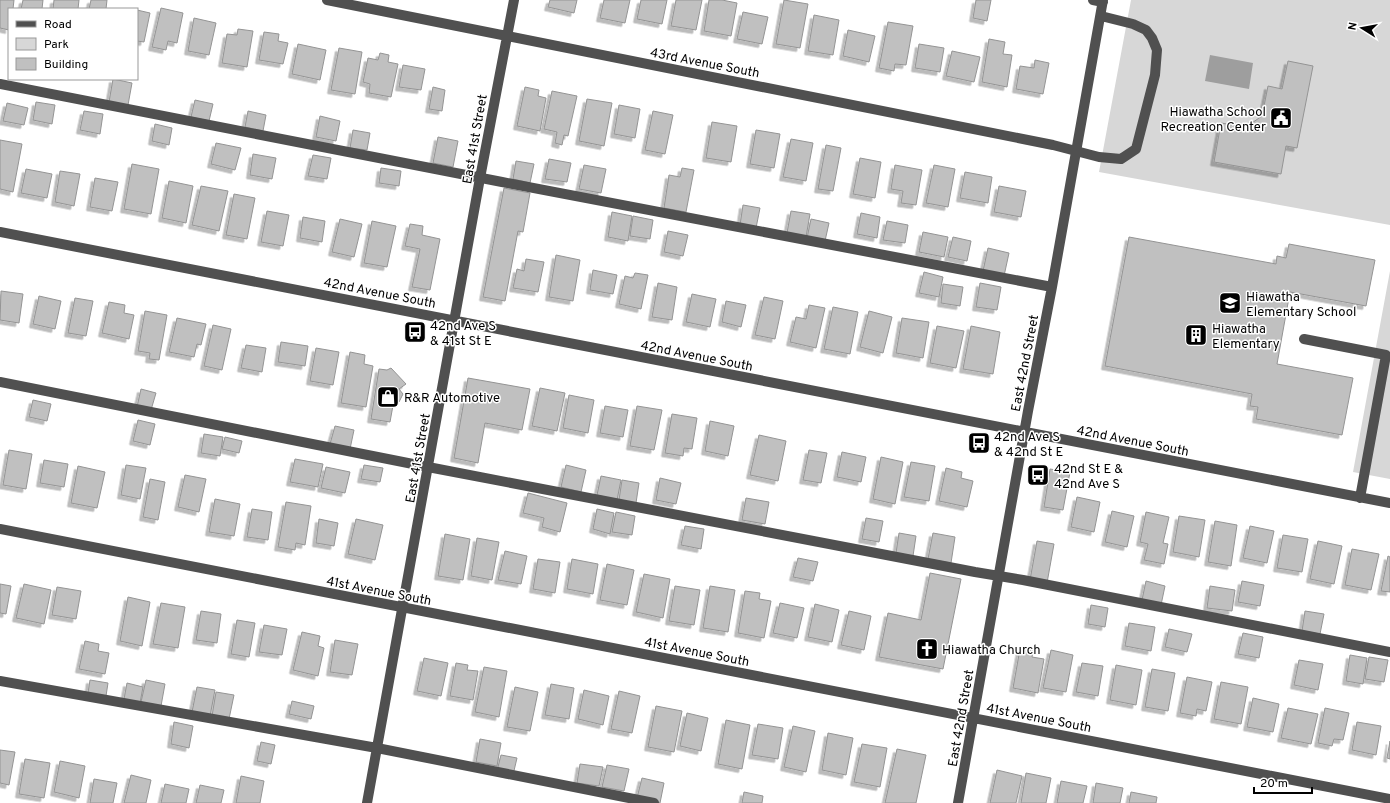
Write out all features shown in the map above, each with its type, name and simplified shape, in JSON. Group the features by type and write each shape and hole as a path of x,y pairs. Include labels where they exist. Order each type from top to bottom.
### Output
{"street":[{"name":"43rd Avenue South","path":"328,0 507,35 1100,157 1121,159 1136,149 1155,75 1157,50 1152,38 1146,30 1133,24 1101,16"},
{"name":"East 41st Street","path":"367,803 480,178 514,0"},
{"path":"1093,0 1103,1"},
{"name":"East 42nd Street","path":"958,803 1103,1"},
{"path":"0,84 480,178 1052,287"},
{"name":"42nd Avenue South","path":"0,232 1390,504"},
{"path":"1304,339 1386,355 1360,498"},
{"path":"0,382 428,467 1390,652"},
{"name":"41st Avenue South","path":"0,529 1390,799"},
{"path":"0,680 377,748 654,803"}],"green space":[{"path":"1131,0 1390,0 1390,225 1099,172"},
{"path":"1390,271 1390,479 1353,472"}],"shaded area":[{"path":"1210,55 1253,63 1249,89 1205,81"}],"building":[{"path":"0,0 14,0 13,8 8,8 8,30 0,28"},
{"path":"23,0 43,0 42,8 21,8"},
{"path":"54,0 79,0 78,8 53,8"},
{"path":"91,0 107,0 106,8 89,8"},
{"path":"550,0 577,0 574,13 548,7"},
{"path":"604,0 630,0 625,23 600,18"},
{"path":"641,0 667,0 662,24 637,19"},
{"path":"676,0 702,0 696,30 671,26"},
{"path":"709,0 722,0 737,3 731,36 704,31"},
{"path":"784,0 808,4 800,48 776,44"},
{"path":"976,0 991,0 987,21 973,18"},
{"path":"161,8 183,13 177,43 168,41 166,50 152,47"},
{"path":"138,10 150,13 144,42 138,41"},
{"path":"743,12 768,17 762,44 737,39"},
{"path":"814,15 839,20 833,55 808,51"},
{"path":"194,18 216,23 209,55 188,51"},
{"path":"888,22 913,26 906,65 895,64 894,71 879,68"},
{"path":"238,29 253,31 247,67 222,63 227,34 237,35"},
{"path":"848,30 875,36 869,62 843,56"},
{"path":"264,32 279,34 278,41 288,43 283,64 259,60"},
{"path":"989,39 1005,42 1003,54 1012,55 1007,87 982,82"},
{"path":"298,44 326,50 320,80 292,74"},
{"path":"919,44 944,48 940,72 915,68"},
{"path":"339,48 362,52 355,94 331,90"},
{"path":"952,51 980,57 974,82 946,76"},
{"path":"380,53 389,55 388,62 398,64 391,97 369,93 370,84 363,82 368,58 378,60"},
{"path":"1035,60 1049,63 1043,94 1016,89 1020,66 1034,68"},
{"name":"Hiawatha School Recreation Center","path":"1288,61 1313,66 1297,148 1286,146 1281,174 1214,162 1221,123 1246,127 1262,116 1268,86 1282,89"},
{"path":"403,65 425,69 421,90 399,87"},
{"path":"113,80 132,83 128,105 109,102"},
{"path":"433,87 445,90 442,111 429,109"},
{"path":"525,87 539,90 538,96 546,98 540,131 517,126"},
{"path":"552,91 577,96 568,136 564,135 562,145 555,143 557,132 544,129"},
{"path":"587,99 612,103 604,146 579,141"},
{"path":"195,100 213,104 209,121 191,117"},
{"path":"36,102 55,105 52,124 33,120"},
{"path":"7,103 28,108 24,125 3,121"},
{"path":"619,105 640,109 635,138 614,134"},
{"path":"84,111 103,114 100,134 80,130"},
{"path":"248,111 266,115 263,131 245,127"},
{"path":"653,111 673,115 665,154 645,150"},
{"path":"320,116 340,121 336,141 316,137"},
{"path":"712,122 737,126 731,162 706,158"},
{"path":"155,124 172,128 169,145 152,141"},
{"path":"353,130 370,133 367,150 350,148"},
{"path":"756,130 780,134 774,168 750,164"},
{"path":"438,137 458,141 453,167 433,163"},
{"path":"791,139 813,143 806,181 783,177"},
{"path":"0,140 22,144 13,192 0,189"},
{"path":"216,143 241,148 235,170 211,164"},
{"path":"826,145 841,148 833,191 818,189"},
{"path":"253,154 276,158 272,179 250,175"},
{"path":"313,155 331,158 327,179 308,176"},
{"path":"860,158 881,162 875,198 853,194"},
{"path":"549,159 571,163 567,182 545,179"},
{"path":"516,161 534,164 530,183 513,179"},
{"path":"132,164 159,169 151,214 124,209"},
{"path":"584,165 606,169 601,193 579,189"},
{"path":"895,165 922,170 916,205 901,203 903,191 891,189"},
{"path":"934,165 955,169 948,207 926,203"},
{"path":"381,168 401,171 399,186 379,183"},
{"path":"682,168 694,170 686,212 664,208 669,175 680,177"},
{"path":"26,169 52,174 47,198 21,193"},
{"path":"60,171 80,174 74,206 55,202"},
{"path":"965,172 992,177 988,203 960,198"},
{"path":"95,178 118,182 112,211 90,207"},
{"path":"169,181 193,186 186,223 162,218"},
{"path":"201,186 228,191 219,231 192,225"},
{"path":"999,186 1026,191 1021,217 994,212"},
{"path":"504,188 530,193 523,232 518,231 505,301 483,297"},
{"path":"234,194 255,198 247,239 226,235"},
{"path":"743,205 760,208 756,228 740,225"},
{"path":"267,211 289,215 283,246 261,242"},
{"path":"791,211 810,214 806,237 787,233"},
{"path":"612,212 632,216 628,241 608,237"},
{"path":"861,213 880,217 877,238 857,234"},
{"path":"633,216 653,220 650,239 630,236"},
{"path":"303,217 325,221 322,242 300,238"},
{"path":"340,219 362,224 354,257 332,252"},
{"path":"811,219 829,223 825,241 807,238"},
{"path":"372,221 396,226 387,267 364,263"},
{"path":"887,221 908,225 905,243 883,240"},
{"path":"410,224 423,226 422,235 440,239 430,290 412,287 420,249 405,246"},
{"path":"668,231 688,235 683,256 664,252"},
{"path":"923,232 948,237 944,257 919,252"},
{"path":"953,237 971,241 967,261 948,257"},
{"name":"Hiawatha Elementary","path":"1129,237 1276,264 1277,256 1286,258 1289,244 1375,260 1366,306 1290,292 1277,364 1353,378 1342,435 1256,419 1258,407 1250,406 1252,394 1105,366"},
{"path":"988,248 1009,253 1004,276 983,271"},
{"path":"556,255 580,260 573,301 549,297"},
{"path":"526,259 544,262 538,292 513,288 517,269 524,271"},
{"path":"593,270 617,275 613,294 590,290"},
{"path":"924,272 943,277 939,297 919,293"},
{"path":"635,273 648,275 641,309 619,304 625,276 633,278"},
{"path":"658,283 677,287 672,320 652,317"},
{"path":"980,283 1001,287 997,310 976,307"},
{"path":"943,284 963,287 960,306 941,303"},
{"path":"1,291 23,294 19,323 0,320"},
{"path":"692,294 716,299 710,327 686,322"},
{"path":"39,296 61,301 55,329 33,324"},
{"path":"764,297 783,301 775,339 755,335"},
{"path":"75,298 93,301 86,336 68,333"},
{"path":"726,301 746,305 741,327 722,322"},
{"path":"109,302 125,305 124,313 134,315 129,339 102,333"},
{"path":"809,305 825,308 816,348 790,342 796,317 806,319"},
{"path":"833,307 858,312 850,354 824,349"},
{"path":"145,311 167,315 159,360 149,359 150,353 138,351"},
{"path":"869,311 892,317 883,353 860,347"},
{"path":"177,318 206,324 201,345 197,344 194,357 169,352"},
{"path":"902,318 929,322 923,358 896,353"},
{"path":"213,325 231,329 222,370 204,366"},
{"path":"937,326 964,331 956,368 930,363"},
{"path":"971,326 1000,332 993,374 963,369"},
{"path":"281,342 308,346 305,366 278,362"},
{"path":"246,345 266,348 262,372 241,368"},
{"path":"316,348 339,352 333,385 310,381"},
{"path":"350,352 365,355 364,364 373,366 366,407 341,403"},
{"name":"R&R Automotive","path":"391,368 406,384 399,389 403,394 399,402 394,400 390,422 371,419 379,369 387,370"},
{"path":"468,378 530,389 522,430 485,423 478,463 454,458"},
{"path":"540,388 565,393 557,431 532,426"},
{"path":"141,389 156,393 151,410 137,407"},
{"path":"569,395 594,400 588,433 563,428"},
{"path":"33,400 51,404 47,421 29,417"},
{"path":"605,406 628,410 623,437 600,433"},
{"path":"637,406 662,410 654,450 630,446"},
{"path":"672,414 697,418 692,449 684,448 683,456 665,453"},
{"path":"138,420 155,424 150,445 133,441"},
{"path":"710,421 734,426 728,456 705,451"},
{"path":"335,426 354,430 350,449 330,444"},
{"path":"204,434 223,437 220,456 201,453"},
{"path":"759,435 786,441 778,481 750,475"},
{"path":"225,437 242,441 239,453 222,449"},
{"path":"9,450 32,454 26,489 3,485"},
{"path":"809,450 827,453 821,483 803,480"},
{"path":"842,452 866,457 861,482 837,477"},
{"path":"881,457 903,462 895,504 873,499"},
{"path":"295,459 323,464 318,487 290,482"},
{"path":"44,460 68,464 64,487 40,483"},
{"path":"911,462 935,466 929,501 904,497"},
{"path":"126,465 146,468 140,499 121,495"},
{"path":"364,465 383,468 380,482 361,479"},
{"path":"566,465 586,470 581,492 561,487"},
{"path":"78,466 105,472 97,508 71,503"},
{"path":"326,467 350,472 345,493 321,488"},
{"path":"946,468 962,472 961,478 973,481 967,507 939,501"},
{"path":"1050,469 1070,472 1063,510 1044,507"},
{"path":"185,475 206,479 199,512 178,507"},
{"path":"601,476 621,480 617,500 597,495"},
{"path":"660,478 681,483 676,504 656,500"},
{"path":"150,479 165,482 158,520 143,517"},
{"path":"622,480 639,483 636,503 619,500"},
{"path":"528,493 567,503 560,532 542,527 544,518 523,513"},
{"path":"1077,497 1100,502 1094,532 1071,527"},
{"path":"746,498 769,502 765,524 742,520"},
{"path":"215,499 240,504 234,536 209,532"},
{"path":"286,502 311,506 305,545 296,543 295,550 278,547"},
{"path":"252,509 272,512 268,540 247,537"},
{"path":"597,509 614,513 610,534 593,529"},
{"path":"1112,511 1134,516 1127,547 1105,542"},
{"path":"616,512 635,516 632,535 612,532"},
{"path":"1146,512 1169,517 1163,543 1168,544 1164,564 1144,560 1148,544 1140,542"},
{"path":"1179,516 1205,520 1199,557 1173,552"},
{"path":"866,518 883,521 879,542 862,539"},
{"path":"319,519 338,523 334,546 316,543"},
{"path":"356,519 383,525 375,560 348,554"},
{"path":"1215,521 1237,525 1231,566 1208,562"},
{"path":"685,526 704,529 701,549 681,545"},
{"path":"1250,526 1274,531 1267,563 1243,558"},
{"path":"899,533 916,536 913,556 896,553"},
{"path":"933,533 955,537 951,563 928,559"},
{"path":"445,534 470,539 463,580 438,576"},
{"path":"1283,535 1308,539 1302,572 1277,568"},
{"path":"477,538 499,542 492,580 471,576"},
{"path":"1037,541 1054,544 1047,583 1030,580"},
{"path":"1318,541 1342,546 1334,584 1310,579"},
{"path":"1352,549 1379,554 1371,590 1345,585"},
{"path":"505,551 527,556 521,584 498,580"},
{"path":"1388,556 1390,557 1390,592 1381,591"},
{"path":"798,558 818,562 813,581 793,577"},
{"path":"538,559 560,562 555,593 533,589"},
{"path":"572,559 598,564 593,594 567,589"},
{"path":"607,564 634,570 627,605 600,600"},
{"path":"930,573 961,579 943,669 879,657 888,613 921,620"},
{"path":"644,574 670,579 663,618 636,612"},
{"path":"1146,581 1165,586 1161,605 1142,600"},
{"path":"1242,581 1264,585 1260,606 1238,602"},
{"path":"0,584 11,586 6,614 0,613"},
{"path":"24,584 51,590 44,624 16,618"},
{"path":"675,586 700,590 694,625 669,621"},
{"path":"710,586 735,590 728,632 703,628"},
{"path":"1210,586 1235,590 1232,611 1207,608"},
{"path":"57,587 81,591 76,619 52,615"},
{"path":"745,591 760,593 759,599 771,601 764,638 738,633"},
{"path":"128,597 150,602 142,646 120,641"},
{"path":"161,603 185,607 178,648 153,644"},
{"path":"780,603 804,608 797,638 773,633"},
{"path":"815,604 839,610 832,642 808,637"},
{"path":"1091,605 1108,608 1105,627 1088,624"},
{"path":"201,611 221,614 217,643 196,640"},
{"path":"849,611 871,616 864,650 841,645"},
{"path":"1305,611 1324,614 1320,634 1302,631"},
{"path":"237,620 255,623 249,657 231,654"},
{"path":"1129,623 1155,627 1151,651 1125,646"},
{"path":"264,625 287,629 282,655 259,652"},
{"path":"1169,629 1192,634 1187,652 1165,647"},
{"path":"302,632 320,636 318,646 324,648 318,676 293,670"},
{"path":"1243,633 1263,637 1259,658 1238,654"},
{"path":"335,640 358,644 352,675 330,672"},
{"path":"85,641 99,644 98,651 109,653 105,674 79,669"},
{"path":"1020,649 1033,651 1032,657 1044,659 1038,693 1013,688"},
{"path":"1051,650 1073,655 1066,692 1043,688"},
{"path":"1350,655 1367,658 1363,684 1346,681"},
{"path":"1369,657 1388,660 1384,682 1365,679"},
{"path":"424,658 448,663 441,696 417,691"},
{"path":"1299,660 1323,664 1318,690 1294,685"},
{"path":"456,663 468,665 467,670 478,671 473,700 450,696"},
{"path":"1082,663 1103,666 1098,696 1076,692"},
{"path":"1116,665 1142,670 1136,705 1110,700"},
{"path":"484,667 507,671 499,717 475,712"},
{"path":"1152,669 1175,673 1168,711 1145,707"},
{"path":"1187,677 1212,682 1206,711 1197,709 1196,716 1180,713"},
{"path":"90,680 108,683 106,696 88,693"},
{"path":"146,680 165,684 161,706 141,702"},
{"path":"1221,682 1248,687 1241,724 1214,719"},
{"path":"127,683 143,687 140,703 124,699"},
{"path":"551,684 574,688 569,719 545,715"},
{"path":"197,687 215,690 210,716 192,712"},
{"path":"515,687 538,692 530,731 507,727"},
{"path":"584,690 609,696 603,725 578,719"},
{"path":"619,691 640,696 632,733 611,729"},
{"path":"216,692 234,695 229,719 212,716"},
{"path":"1253,698 1279,704 1273,732 1247,727"},
{"path":"292,701 314,706 311,719 289,714"},
{"path":"656,706 682,711 674,752 648,747"},
{"path":"1288,708 1318,714 1311,744 1281,738"},
{"path":"1325,708 1349,713 1343,740 1334,739 1332,746 1318,743"},
{"path":"687,713 708,718 701,751 680,746"},
{"path":"726,720 750,725 742,769 718,764"},
{"path":"174,722 193,726 189,748 171,744"},
{"path":"1357,722 1381,726 1376,755 1352,750"},
{"path":"758,724 783,728 778,759 752,755"},
{"path":"793,726 815,731 806,772 784,767"},
{"path":"828,733 853,738 846,775 822,770"},
{"path":"480,739 501,743 497,766 476,762"},
{"path":"1390,741 1390,759 1387,758"},
{"path":"261,742 275,745 271,764 257,761"},
{"path":"862,744 887,748 880,787 854,782"},
{"path":"897,749 926,755 916,803 885,803"},
{"path":"0,750 15,752 9,785 0,783"},
{"path":"501,755 517,758 513,775 497,771"},
{"path":"25,759 50,763 44,798 19,794"},
{"path":"60,761 85,766 79,798 54,792"},
{"path":"580,764 603,767 599,786 577,783"},
{"path":"607,765 629,769 624,791 602,787"},
{"path":"997,770 1022,776 1016,803 990,803"},
{"path":"1026,773 1051,778 1046,803 1021,803"},
{"path":"131,775 151,780 146,803 124,803"},
{"path":"241,776 264,781 260,803 236,803"},
{"path":"642,778 664,783 660,803 637,798"},
{"path":"94,779 117,783 113,803 90,803"},
{"path":"1061,781 1087,786 1083,803 1057,803"},
{"path":"1096,783 1123,788 1120,803 1093,803"},
{"path":"165,784 189,789 186,803 161,803"},
{"path":"200,785 224,790 221,803 196,803"},
{"path":"744,792 763,796 762,803 742,803"},
{"path":"1131,792 1157,797 1156,803 1129,803"}],"place":[{"name":"Hiawatha School Recreation Center","path":"1281,118"},
{"name":"Hiawatha Elementary School","path":"1230,303"},
{"name":"42nd Ave S & 41st St E","path":"415,332"},
{"name":"Hiawatha Elementary","path":"1196,335"},
{"name":"R&R Automotive","path":"388,397"},
{"name":"42nd Ave S & 42nd St E","path":"979,443"},
{"name":"42nd St E & 42nd Ave S","path":"1038,475"},
{"name":"Hiawatha Church","path":"927,649"}]}
